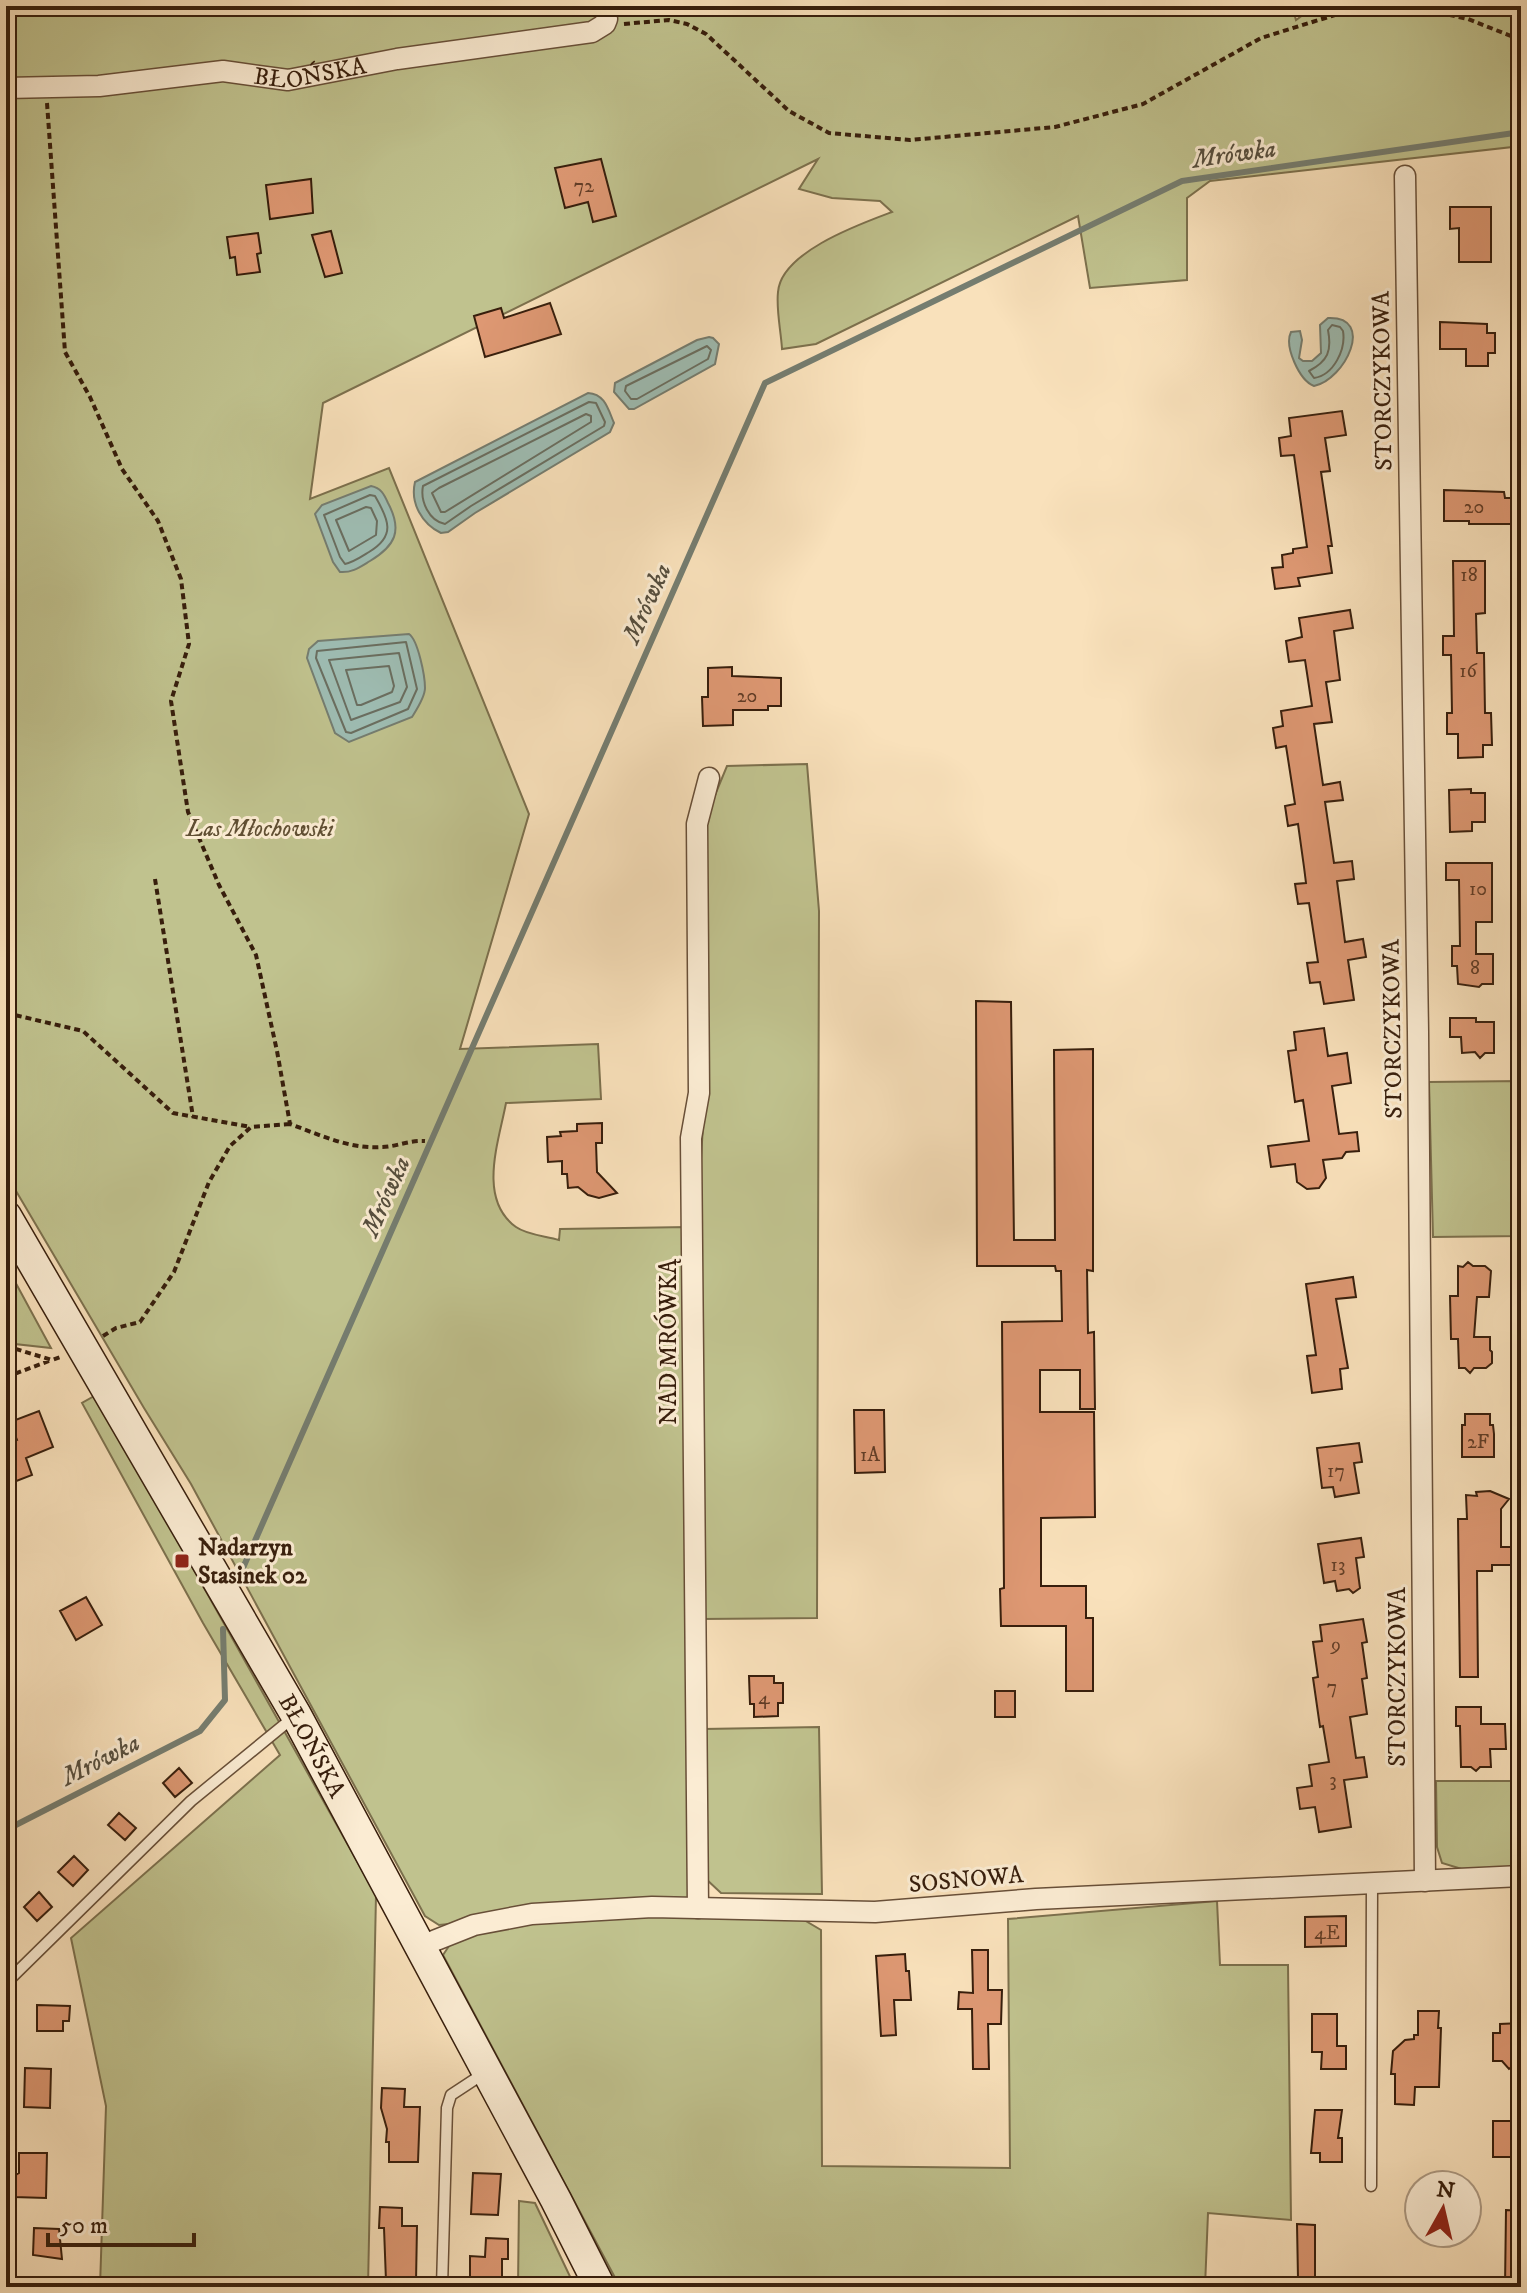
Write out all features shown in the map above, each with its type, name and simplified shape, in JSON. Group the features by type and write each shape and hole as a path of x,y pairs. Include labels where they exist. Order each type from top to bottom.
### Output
{"main road":[{"name":"BŁOŃSKA","path":"6,1216 296,1715 488,2071 600,2287"}],"street":[{"name":"BŁOŃSKA","path":"6,88 99,86 223,71 288,80 397,59 572,36 601,29 606,12"},
{"name":"STORCZYKOWA","path":"1405,176 1419,1063 1425,1881"},
{"name":"NAD MRÓWKĄ","path":"698,1908 691,1138 699,1093 697,824 709,778"},
{"name":"SOSNOWA","path":"421,1946 462,1929 504,1917 652,1907 875,1912 1036,1899 1521,1876"}],"lane":[{"path":"6,1983 191,1801 296,1715"},
{"path":"1371,2186 1372,1883"},
{"path":"442,2287 447,2108 451,2095 488,2071"}],"path":[{"path":"606,12 617,25 669,20 687,24 706,34 789,111 829,133 910,140 1055,127 1143,104 1261,38 1338,14 1408,6 1468,19 1521,40"},
{"path":"1439,6 1442,14"},
{"path":"46,86 65,352 90,397 122,469 158,521 181,579 189,644 171,701 188,812 219,885 256,955 290,1124"},
{"path":"155,879 193,1117"},
{"path":"6,1013 83,1031 173,1113 251,1127 290,1124 356,1147 386,1147 411,1140 425,1141"},
{"path":"6,1377 82,1349 116,1328 140,1322 174,1272 209,1182 230,1146 251,1127"},
{"path":"6,1346 52,1360"}],"green space":[{"name":"Las Młochowski","path":"6,6 1292,6 1296,20 1315,6 1521,6 1521,146 1210,181 1187,198 1187,280 1090,288 1078,216 816,344 782,349 778,292 782,278 793,264 824,242 892,212 880,201 832,198 799,189 818,159 323,403 310,499 389,468 529,814 460,1049 598,1044 601,1099 506,1103 494,1169 497,1201 504,1215 520,1230 559,1240 560,1229 688,1227 695,1880 688,1900 439,1925 425,1916 191,1484 6,1174"},
{"path":"807,764 819,911 817,1618 700,1619 697,1228 708,1039 703,824 727,766"},
{"path":"1521,1081 1521,1236 1433,1237 1429,1082"},
{"path":"6,1265 51,1348 6,1343"},
{"path":"96,1395 376,1895 368,2287 100,2287 106,2106 71,1938 280,1755 82,1403"},
{"path":"819,1727 822,1894 721,1893 705,1878 703,1729"},
{"path":"1436,1781 1521,1781 1521,1867 1465,1870 1442,1863 1437,1847"},
{"path":"1217,1901 1220,1965 1288,1965 1291,2220 1208,2213 1205,2287 620,2287 443,1955 451,1943 497,1926 651,1915 804,1920 821,1930 822,2166 1010,2168 1008,1919"},
{"path":"519,2201 535,2203 575,2287 518,2287"}],"water":[{"path":"1328,318 1342,320 1350,327 1353,337 1351,349 1336,373 1314,386 1298,370 1291,354 1289,338 1291,332 1300,331 1299,358 1312,361 1321,353 1320,325"},
{"path":"709,337 719,344 715,364 634,409 629,409 614,392 615,383 697,340"},
{"path":"588,393 598,396 605,403 614,423 610,432 448,532 441,533 423,518 414,498 415,482"},
{"path":"371,486 382,492 393,513 394,537 385,550 370,561 352,571 340,572 333,562 315,514 322,505"},
{"path":"409,634 418,651 425,688 412,717 349,742 335,733 307,658 309,649 318,641"}],"building":[{"path":"601,159 616,216 593,222 588,202 565,208 555,168"},
{"path":"311,179 313,213 270,219 266,185"},
{"path":"1450,207 1491,207 1491,262 1459,262 1459,228 1450,229"},
{"path":"331,231 342,273 325,277 312,235"},
{"path":"258,233 260,272 237,275 235,257 230,258 227,237"},
{"path":"550,303 561,334 485,357 474,316 501,308 504,318"},
{"path":"1440,322 1487,324 1487,333 1495,333 1495,353 1488,353 1488,366 1466,366 1466,349 1440,349"},
{"path":"1342,411 1346,435 1325,438 1330,471 1321,472 1332,546 1328,546 1332,573 1298,578 1300,586 1275,589 1272,568 1283,567 1282,555 1307,547 1294,455 1281,456 1279,438 1291,436 1289,418"},
{"path":"1444,490 1504,492 1505,498 1521,498 1521,524 1444,521"},
{"path":"1453,561 1485,561 1485,613 1476,614 1477,653 1484,653 1485,713 1491,713 1492,745 1483,745 1483,757 1458,758 1458,734 1447,734 1447,713 1452,713 1451,655 1443,655 1443,636 1454,636"},
{"path":"1350,610 1353,628 1334,631 1340,680 1326,682 1332,722 1314,724 1323,785 1340,782 1343,800 1325,802 1334,863 1352,861 1354,879 1337,881 1345,942 1363,939 1366,957 1348,960 1354,1000 1324,1004 1320,982 1310,983 1307,963 1318,962 1309,903 1298,904 1295,884 1306,883 1298,824 1288,826 1285,806 1295,804 1286,746 1276,748 1273,728 1283,726 1281,711 1312,706 1305,660 1289,662 1286,641 1302,637 1299,618"},
{"path":"732,667 732,676 781,678 781,706 768,706 768,710 733,710 733,725 703,726 702,697 708,697 708,668"},
{"path":"1471,789 1471,793 1485,793 1485,822 1472,822 1472,831 1450,832 1449,790"},
{"path":"1446,863 1492,863 1492,922 1476,922 1476,954 1493,954 1493,984 1479,987 1458,984 1457,966 1452,966 1452,946 1460,946 1459,880 1446,880"},
{"path":"976,1001 1011,1002 1014,1240 1055,1240 1054,1050 1093,1049 1093,1271 1087,1270 1088,1333 1094,1332 1095,1409 1080,1409 1080,1370 1040,1370 1040,1412 1094,1412 1095,1517 1041,1518 1041,1586 1086,1586 1086,1618 1093,1618 1093,1691 1066,1691 1066,1626 1001,1626 1000,1589 1004,1588 1002,1322 1062,1321 1061,1271 1056,1271 1055,1266 977,1266"},
{"path":"1450,1018 1494,1022 1494,1053 1485,1053 1480,1058 1475,1052 1462,1053 1461,1037 1450,1037"},
{"path":"1324,1028 1328,1056 1347,1053 1351,1083 1332,1086 1339,1134 1357,1132 1359,1151 1346,1152 1342,1158 1323,1160 1326,1178 1319,1188 1307,1189 1297,1182 1295,1164 1271,1167 1268,1146 1309,1141 1303,1100 1295,1102 1288,1051 1296,1050 1294,1032"},
{"path":"602,1123 602,1143 596,1143 597,1172 617,1193 599,1198 588,1195 578,1187 568,1188 567,1174 562,1174 562,1161 548,1162 547,1137 577,1131 577,1124"},
{"path":"1468,1262 1473,1266 1485,1266 1491,1271 1489,1297 1477,1297 1474,1337 1490,1337 1492,1363 1486,1368 1474,1368 1470,1373 1465,1368 1459,1368 1458,1339 1451,1339 1450,1296 1458,1296 1458,1266 1463,1267"},
{"path":"1353,1277 1356,1297 1336,1299 1348,1368 1340,1369 1342,1389 1312,1393 1307,1356 1316,1355 1306,1284"},
{"path":"854,1410 884,1410 885,1472 855,1473"},
{"path":"39,1411 53,1447 26,1458 32,1475 6,1485 6,1444 17,1440 10,1422"},
{"path":"1465,1414 1490,1414 1494,1457 1462,1457"},
{"path":"1359,1443 1362,1462 1354,1463 1359,1493 1335,1497 1333,1487 1322,1488 1317,1448"},
{"path":"1490,1491 1509,1499 1501,1509 1501,1547 1521,1547 1521,1565 1492,1565 1492,1571 1477,1571 1478,1677 1460,1677 1458,1519 1467,1519 1466,1495 1477,1496 1476,1492"},
{"path":"1361,1538 1364,1557 1356,1558 1360,1588 1353,1593 1349,1589 1337,1591 1335,1581 1324,1583 1318,1544"},
{"path":"86,1597 102,1625 76,1640 60,1611"},
{"path":"1363,1619 1367,1642 1362,1643 1367,1678 1362,1679 1367,1714 1350,1717 1356,1758 1364,1757 1367,1777 1344,1780 1351,1827 1319,1832 1315,1807 1300,1809 1297,1788 1312,1786 1309,1765 1329,1762 1313,1678 1318,1677 1313,1642 1322,1641 1320,1625"},
{"path":"749,1676 774,1676 774,1683 783,1683 783,1703 778,1703 778,1716 754,1717"},
{"path":"995,1691 1015,1691 1015,1717 995,1717"},
{"path":"1456,1707 1481,1707 1481,1724 1505,1724 1506,1749 1490,1749 1491,1767 1480,1767 1476,1771 1471,1767 1461,1767 1460,1726 1456,1726"},
{"path":"179,1768 192,1783 175,1797 163,1783"},
{"path":"119,1813 136,1828 125,1840 108,1825"},
{"path":"74,1856 88,1870 73,1886 58,1872"},
{"path":"39,1892 52,1907 37,1921 24,1907"},
{"path":"1346,1916 1346,1946 1305,1947 1305,1917"},
{"path":"972,1950 988,1950 988,1990 1002,1990 1001,2024 988,2024 989,2069 973,2069 972,2009 958,2009 959,1992 973,1993"},
{"path":"905,1954 911,2000 894,2000 896,2035 881,2036 876,1956"},
{"path":"37,2005 70,2006 69,2021 63,2021 63,2031 37,2031"},
{"path":"1418,2011 1439,2011 1439,2087 1415,2087 1414,2105 1395,2104 1395,2074 1391,2074 1393,2051 1405,2040 1418,2035"},
{"path":"1312,2014 1337,2014 1337,2046 1346,2046 1346,2069 1321,2069 1322,2052 1312,2052"},
{"path":"1521,2023 1521,2060 1509,2069 1502,2061 1493,2061 1493,2033 1500,2033 1500,2024"},
{"path":"25,2068 51,2069 50,2108 24,2107"},
{"path":"382,2088 405,2089 404,2107 420,2107 418,2162 389,2162 389,2142 386,2142 387,2129 381,2108"},
{"path":"1315,2110 1342,2110 1338,2138 1342,2138 1342,2162 1320,2162 1320,2153 1311,2153"},
{"path":"1493,2121 1521,2121 1521,2157 1493,2157"},
{"path":"19,2153 47,2153 46,2198 14,2197"},
{"path":"473,2173 501,2174 498,2215 471,2214"},
{"path":"380,2207 402,2208 402,2226 417,2226 416,2282 386,2281 384,2228 379,2228"},
{"path":"1506,2210 1521,2211 1521,2287 1505,2287"},
{"path":"1297,2224 1315,2225 1315,2278 1298,2278"},
{"path":"34,2228 59,2229 62,2259 33,2255"},
{"path":"486,2238 508,2239 508,2259 502,2259 502,2287 470,2285 470,2256 485,2257"}],"waterway":[{"name":"Mrówka","path":"239,1577 765,383 1182,181 1521,132"},
{"name":"Mrówka","path":"6,1830 200,1731 225,1700 223,1629"}],"place":[{"name":"Nadarzyn Stasinek 02","path":"182,1561"}]}
